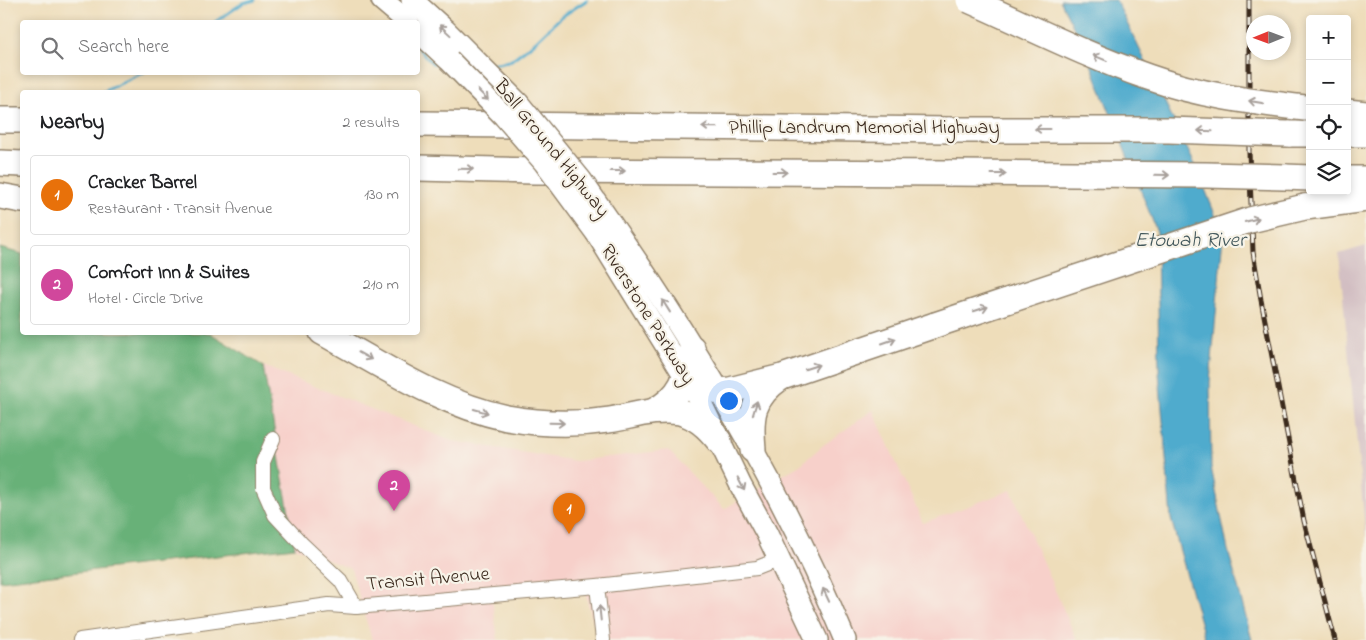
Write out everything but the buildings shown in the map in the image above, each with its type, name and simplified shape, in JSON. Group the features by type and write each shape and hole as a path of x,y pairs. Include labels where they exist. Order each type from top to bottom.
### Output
{"highway":[{"path":"969,0 1148,78 1225,97 1306,108"},
{"path":"1351,112 1366,114"},
{"path":"0,120 20,120"},
{"name":"Phillip Landrum Memorial Highway","path":"420,124 950,130 1169,130 1299,134"},
{"path":"1351,134 1366,134"},
{"path":"0,163 20,164"},
{"path":"420,168 534,171 1188,175 1306,178"},
{"path":"1351,179 1366,179"},
{"path":"0,196 20,200"},
{"path":"686,377 708,388 719,391 782,377 935,324 1250,220 1305,207 1366,199"},
{"path":"328,335 436,394 474,409 538,422 573,423 606,420 654,411 671,411 689,415 705,426 719,441"},
{"path":"654,411 676,396 686,377 692,348"},
{"path":"753,450 751,431 757,400 782,377"}],"main road":[{"path":"382,0 406,20"},
{"name":"Ball Ground Highway","path":"412,0 477,60 518,103 582,180 604,228 642,267 719,391"},
{"name":"Riverstone Parkway","path":"420,33 504,116 604,228 699,399 780,559 817,640"},
{"name":"Riverstone Parkway","path":"719,391 753,450 799,539 845,640"}],"street":[{"path":"273,439 263,462 263,488 275,515 341,581 356,607"},
{"name":"Transit Avenue","path":"80,640 329,605 356,607 597,586 757,568 780,559"},
{"path":"597,586 603,640"}],"shaded area":[{"path":"1366,246 1366,539 1339,254"},
{"path":"263,366 452,441 576,461 668,450 724,509 800,465 822,446 873,410 923,523 1011,490 1077,640 599,640 584,590 492,598 498,640 372,640 351,569 295,547"}],"green space":[{"path":"0,248 20,253 20,335 213,335 263,366 295,547 0,581"}],"water":[{"name":"Etowah River","path":"1060,0 1116,0 1198,171 1223,235 1210,382 1211,467 1228,550 1252,640 1205,640 1171,519 1159,373 1157,232 1088,57"}],"waterway":[{"path":"218,20 243,3 255,0"},
{"path":"491,64 510,61 535,42 561,17 587,0"},
{"path":"420,50 432,63 440,64"},
{"path":"107,90 138,75"}],"railway":[{"path":"1249,0 1249,152 1253,252 1304,521 1335,640"}],"place":[{"name":"Comfort Inn & Suites","path":"394,511"},
{"name":"Cracker Barrel","path":"569,534"}]}
